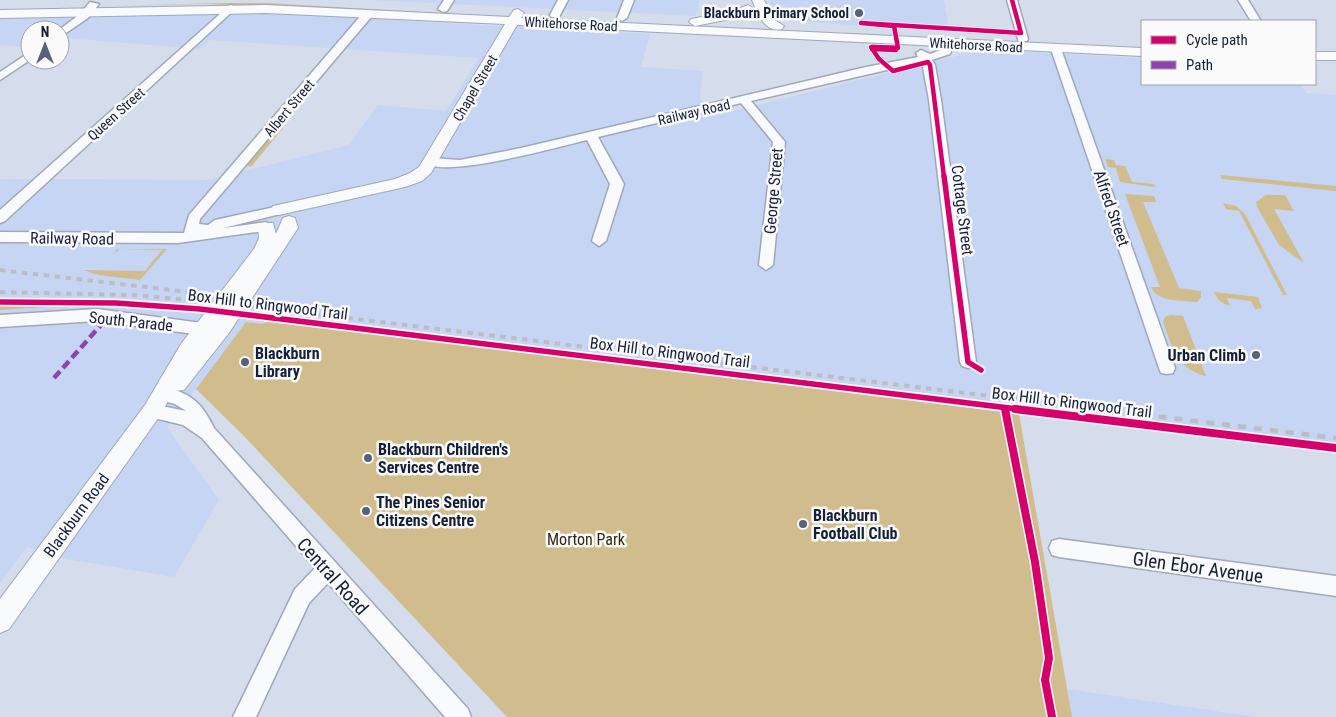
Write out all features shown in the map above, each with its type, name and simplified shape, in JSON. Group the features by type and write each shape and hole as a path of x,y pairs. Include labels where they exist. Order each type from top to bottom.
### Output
{"main road":[{"name":"Whitehorse Road","path":"91,8 259,0 446,5 516,17 555,15 695,22 925,47 1023,39 1141,43"},
{"path":"758,0 768,21 778,26"},
{"path":"695,22 736,14 749,5"},
{"path":"743,28 749,5"},
{"name":"Whitehorse Road","path":"0,6 230,8 368,14 516,17 743,28 778,26 925,47 949,43 1002,42 1056,48 1141,52"},
{"name":"Whitehorse Road","path":"0,14 62,6"},
{"name":"Chapel Street","path":"428,166 516,17"},
{"path":"1316,47 1336,47"},
{"path":"1316,56 1336,56"},
{"name":"Railway Road","path":"278,220 330,199 405,181 416,177 428,166"},
{"name":"Blackburn Road","path":"0,620 159,402 177,365 210,330 265,246 268,235 278,220"}],"street":[{"path":"555,15 563,0"},
{"path":"622,18 629,0"},
{"path":"1012,0 1023,39"},
{"path":"1243,0 1255,20"},
{"path":"70,26 91,8"},
{"name":"Queen Street","path":"0,218 230,8"},
{"name":"Albert Street","path":"196,232 194,218 210,202 368,14"},
{"name":"Railway Road","path":"428,166 462,171 522,152 866,70 925,47"},
{"name":"Cottage Street","path":"925,47 930,65 935,100 968,362"},
{"name":"Alfred Street","path":"1056,48 1167,368"},
{"path":"0,77 20,62"},
{"name":"George Street","path":"744,100 779,142 766,264"},
{"path":"591,136 614,175 617,184 599,242"},
{"name":"Railway Road","path":"0,237 144,238 278,220"},
{"name":"South Parade","path":"0,321 97,315 210,330"},
{"name":"Central Road","path":"159,402 188,419 208,434 327,570 460,717"},
{"name":"Glen Ebor Avenue","path":"1059,548 1336,586"},
{"path":"244,717 302,596 327,570"}],"shaded area":[{"path":"372,0 700,0 696,16"},
{"name":"Blackburn Primary School","path":"770,0 944,0 949,32 781,20 769,9"},
{"path":"240,12 650,34 641,67 703,71 700,98 713,116 981,50 1141,58 1141,85 1301,85 1306,93 1336,95 1336,453 270,321 262,324 246,322 167,427 219,500 174,577 67,559 27,547 0,583 0,179 209,180 349,145 378,105 446,111 479,58 210,40 200,49 70,38 70,20 20,20 20,47 0,45 0,19"},
{"path":"1067,689 1255,717 1072,717"}],"green space":[{"path":"223,3 267,3 473,15 207,4 106,6"},
{"path":"276,127 283,128 251,167 245,165"},
{"path":"1105,159 1114,160 1116,165 1125,166 1132,182 1154,184 1155,187 1120,182 1116,168 1108,167"},
{"path":"1220,175 1336,186 1336,191 1222,179"},
{"path":"1125,194 1154,196 1156,202 1143,202 1179,288 1201,291 1201,297 1197,302 1171,300 1154,292 1151,287 1160,287"},
{"path":"1266,195 1285,195 1294,211 1274,209 1304,263 1279,245 1257,207 1256,202"},
{"path":"1223,203 1236,206 1245,214 1287,295 1283,295 1239,211 1226,209"},
{"path":"119,249 167,249 140,280 98,275 83,270 145,271 162,250"},
{"path":"1214,292 1258,297 1262,308 1255,309 1251,301 1227,298 1230,306 1227,305 1220,301"},
{"path":"0,304 77,304 79,305 0,310"},
{"path":"1166,316 1183,316 1206,376 1196,373 1182,363 1177,356 1163,321"},
{"name":"Morton Park","path":"270,321 1019,414 1072,717 507,717 244,436 196,389 246,322 262,324"}],"railway":[{"path":"0,270 214,295"},
{"path":"0,292 131,295 203,301"},
{"path":"249,306 1105,410"},
{"path":"1095,409 1336,438"}],"marked path":[{"path":"54,378 108,317"}],"cycle path":[{"path":"871,47 895,48 896,50 872,49 872,47 898,48 894,26 861,23 1021,33 1012,0"},
{"path":"871,47 879,59 893,71 928,62 930,65 968,362 981,370"},
{"name":"Box Hill to Ringwood Trail","path":"0,302 116,303 200,309 1336,448"},
{"name":"Box Hill to Ringwood Trail","path":"1005,408 1035,562 1049,658 1045,680 1052,717"}],"place":[{"name":"Blackburn Primary School","path":"859,13"},
{"name":"Urban Climb","path":"1256,355"},
{"name":"Blackburn Library","path":"245,362"},
{"name":"Blackburn Children's Services Centre","path":"368,458"},
{"name":"The Pines Senior Citizens Centre","path":"366,511"},
{"name":"Blackburn Football Club","path":"803,524"}]}
